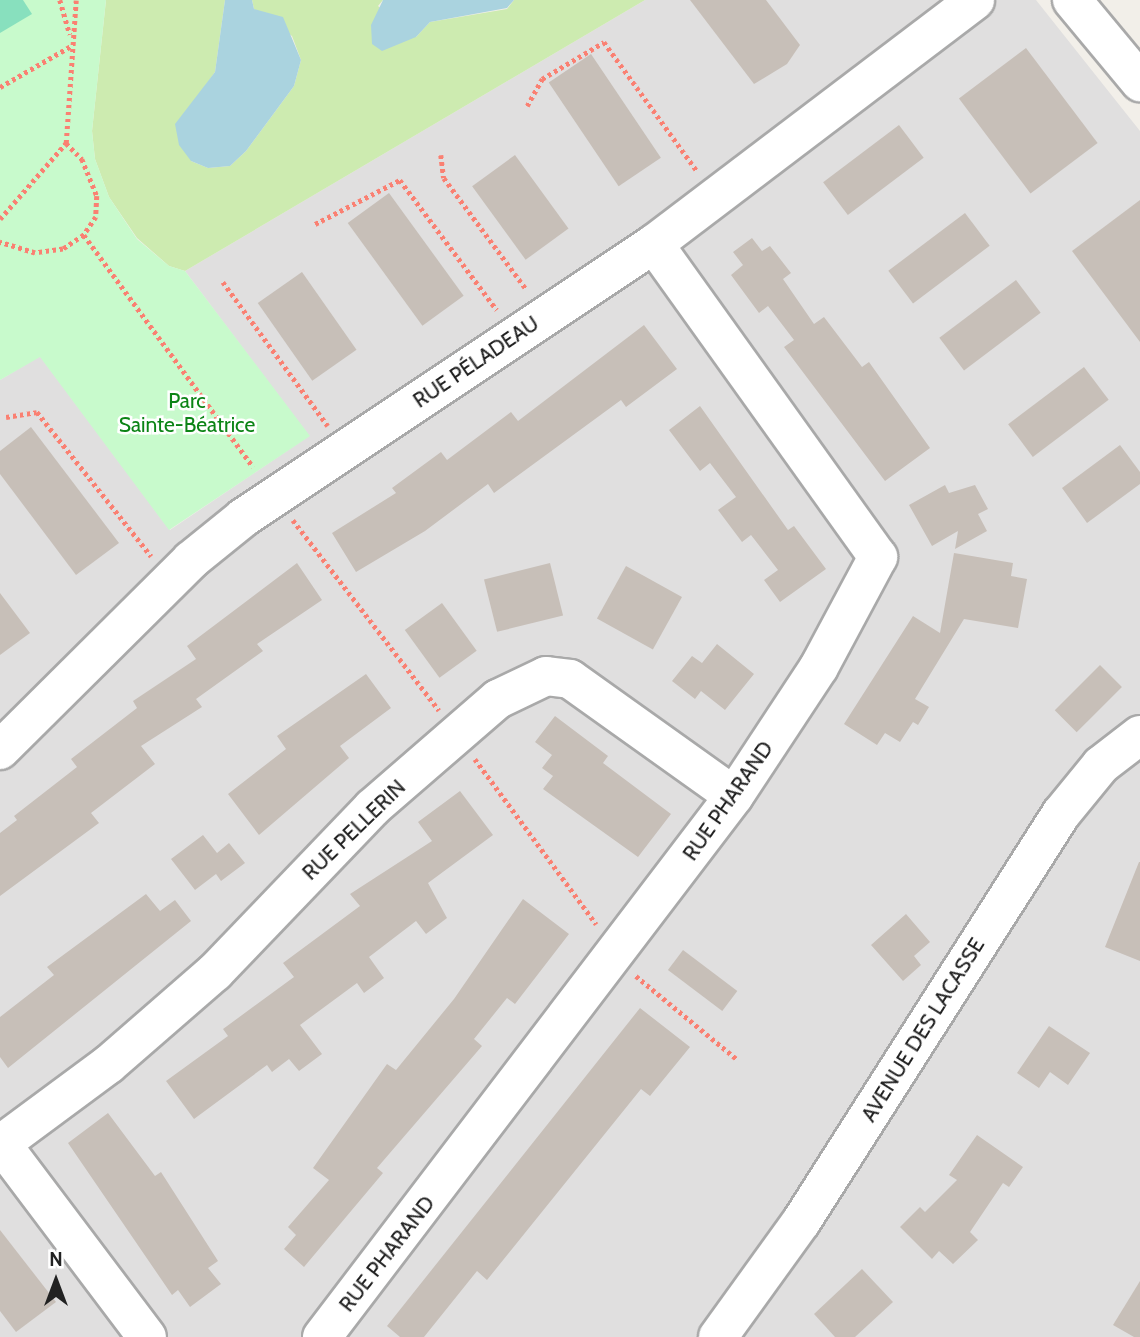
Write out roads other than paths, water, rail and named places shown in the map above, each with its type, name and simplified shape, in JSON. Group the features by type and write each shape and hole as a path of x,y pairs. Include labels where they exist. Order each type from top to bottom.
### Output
{"street":[{"name":"RUE PÉLADEAU","path":"0,750 170,580 243,518 654,244 975,0"},
{"path":"1072,0 1140,82"},
{"name":"RUE PHARAND","path":"322,1337 618,953 734,796 819,667 878,557 654,244"},
{"name":"RUE PELLERIN","path":"1,1143 108,1064 215,972 372,808 498,699 534,681 546,676 570,679 734,796"},
{"name":"AVENUE DES LACASSE","path":"718,1337 802,1222 1061,814 1101,765 1140,734"},
{"path":"1,1143 147,1337"}],"water":[{"path":"225,0 252,0 254,9 283,17 301,60 294,86 246,151 230,166 208,168 191,161 179,145 175,124 215,72"},
{"path":"383,0 514,0 507,8 430,22 416,37 382,51 372,44 371,25"}],"park label":[{"name":"Parc Sainte-Béatrice","path":"187,413"}]}
